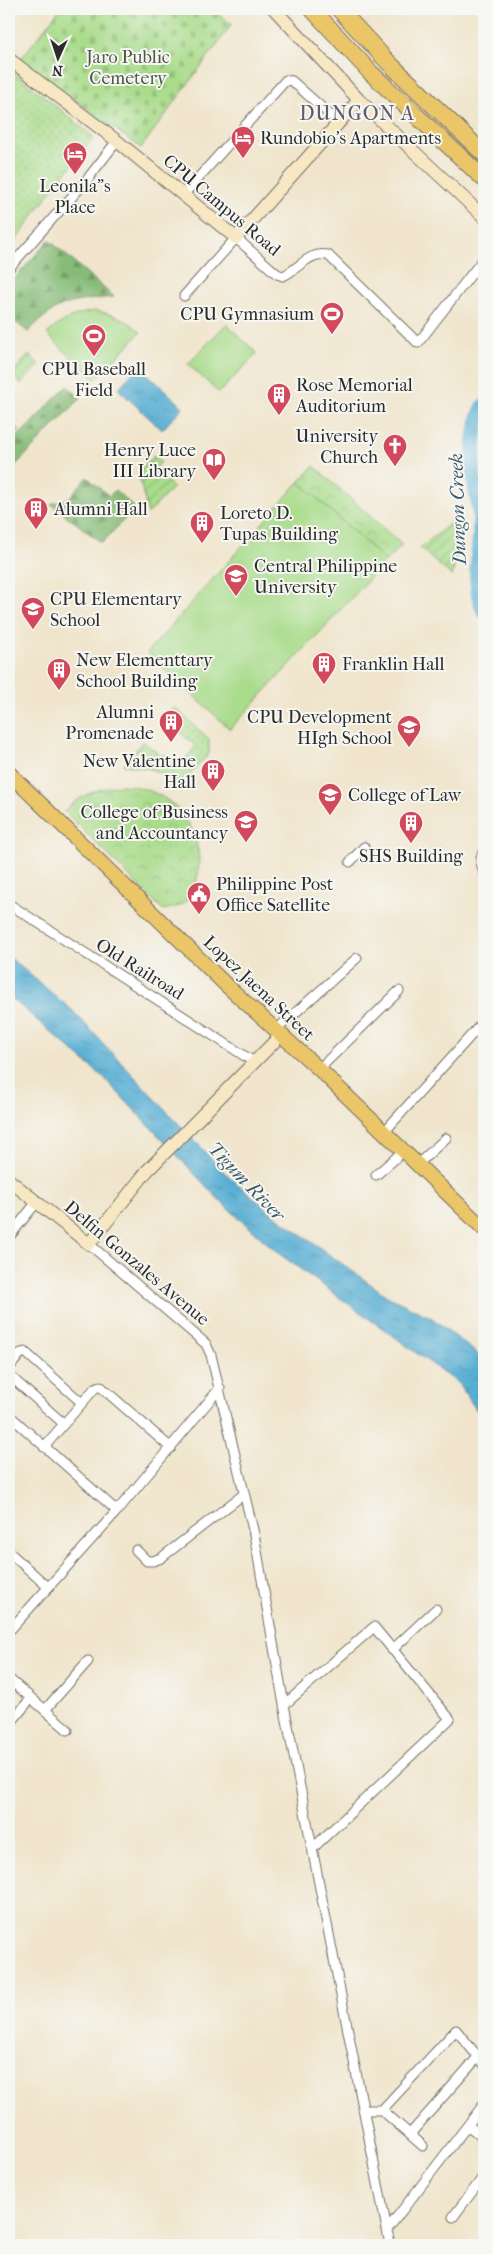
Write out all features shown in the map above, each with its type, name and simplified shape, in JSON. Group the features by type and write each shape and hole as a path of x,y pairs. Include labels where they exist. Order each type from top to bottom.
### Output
{"highway":[{"path":"312,9 381,82 484,179"},
{"path":"339,9 394,68 484,154"},
{"path":"381,82 394,68"}],"main road":[{"name":"Lopez Jaena Street","path":"9,773 225,984 405,1150 484,1230"}],"street":[{"path":"274,9 359,100 484,217"},
{"name":"CPU Campus Road","path":"9,58 117,141 236,238 276,274 283,276 314,255 328,255 418,343 484,258"},
{"path":"183,195 286,80 292,81 338,122"},
{"path":"184,296 359,100"},
{"path":"9,268 85,182 117,141"},
{"path":"350,862 364,847"},
{"path":"484,851 481,857 484,872"},
{"name":"Old Railroad","path":"9,904 254,1062"},
{"path":"89,1244 147,1171 254,1062 279,1032 357,958"},
{"path":"319,1069 399,991"},
{"path":"385,1131 484,1021"},
{"path":"418,1164 446,1138"},
{"path":"376,1175 405,1150"},
{"name":"Delfin Gonzales Avenue","path":"9,1180 89,1244 206,1344 220,1388 254,1534 284,1705 390,2245"},
{"path":"9,1238 36,1203"},
{"path":"9,1368 20,1353 25,1352 82,1403"},
{"path":"9,1375 64,1424"},
{"path":"44,1447 95,1388 100,1386 171,1448"},
{"path":"9,1631 117,1511 220,1388"},
{"path":"9,1415 117,1511"},
{"path":"136,1550 147,1561 161,1558 244,1494"},
{"path":"9,1552 48,1587"},
{"path":"392,1650 436,1610"},
{"path":"284,1705 374,1627 450,1719 312,1848"},
{"path":"45,1710 88,1661"},
{"path":"9,1679 68,1730"},
{"path":"9,1725 31,1698"},
{"path":"382,2110 456,2030 481,2060 410,2134"},
{"path":"387,2230 484,2104"},
{"path":"364,2110 382,2110 423,2146"},
{"path":"468,2125 484,2139"},
{"path":"453,2216 484,2176"}],"green space":[{"name":"Jaro Public Cemetery","path":"60,9 210,9 232,24 141,148 20,60"},
{"path":"9,68 94,137 48,195 9,250"},
{"path":"49,240 114,297 66,304 48,314 28,332 9,317 9,285"},
{"name":"CPU Baseball Field","path":"95,311 120,318 141,332 95,380 47,334 69,318"},
{"path":"226,324 257,353 219,393 188,364"},
{"path":"29,355 40,365 21,384 11,374"},
{"path":"67,386 81,398 9,472 9,446"},
{"path":"9,419 20,430 13,436 9,432"},
{"path":"154,456 161,462 154,470 173,487 148,514 138,472"},
{"path":"314,466 402,545 386,561 299,482"},
{"path":"87,477 109,496 115,490 135,508 102,543 51,504 69,498"},
{"path":"299,482 386,561 230,729 147,653"},
{"path":"458,517 463,525 452,576 420,548"},
{"path":"174,707 209,739 209,754 180,784 151,769 163,754 179,766 196,746 164,719"},
{"path":"143,741 161,756 151,769 123,765"},
{"path":"121,785 147,790 159,795 179,811 192,829 199,861 196,883 188,900 176,907 163,910 64,811 90,793"}],"water":[{"path":"139,366 183,407 162,430 118,389"},
{"path":"9,957 72,1010 225,1173 273,1214 387,1296 432,1318 480,1356 484,1363 484,1421 458,1383 278,1253 222,1203 104,1078 9,996"}],"waterway":[{"name":"Dungon Creek","path":"484,406 478,419 473,470 480,520 477,578 480,601 484,611"}],"place":[{"name":"Rundobio's Apartments","path":"243,159"},
{"name":"Leonila\"s Place","path":"75,175"},
{"name":"CPU Gymnasium","path":"332,335"},
{"name":"CPU Baseball Field","path":"94,357"},
{"name":"Rose Memorial Auditorium","path":"279,416"},
{"name":"University Church","path":"395,467"},
{"name":"Henry Luce III Library","path":"214,481"},
{"name":"Alumni Hall","path":"36,530"},
{"name":"Loreto D. Tupas Building","path":"202,544"},
{"name":"Central Philippine University","path":"236,597"},
{"name":"CPU Elementary School","path":"33,630"},
{"name":"Franklin Hall","path":"324,685"},
{"name":"New Elementtary School Building","path":"59,691"},
{"name":"Alumni Promenade","path":"171,743"},
{"name":"CPU Development HIgh School","path":"409,748"},
{"name":"New Valentine Hall","path":"213,792"},
{"name":"College of Law","path":"330,816"},
{"name":"College of Business and Accountancy","path":"246,843"},
{"name":"SHS Building","path":"411,844"},
{"name":"Philippine Post Office Satellite","path":"199,915"}],"district":[{"name":"DUNGON A","path":"357,113"}],"water label":[{"name":"Tigum River","path":"247,1181"}]}
